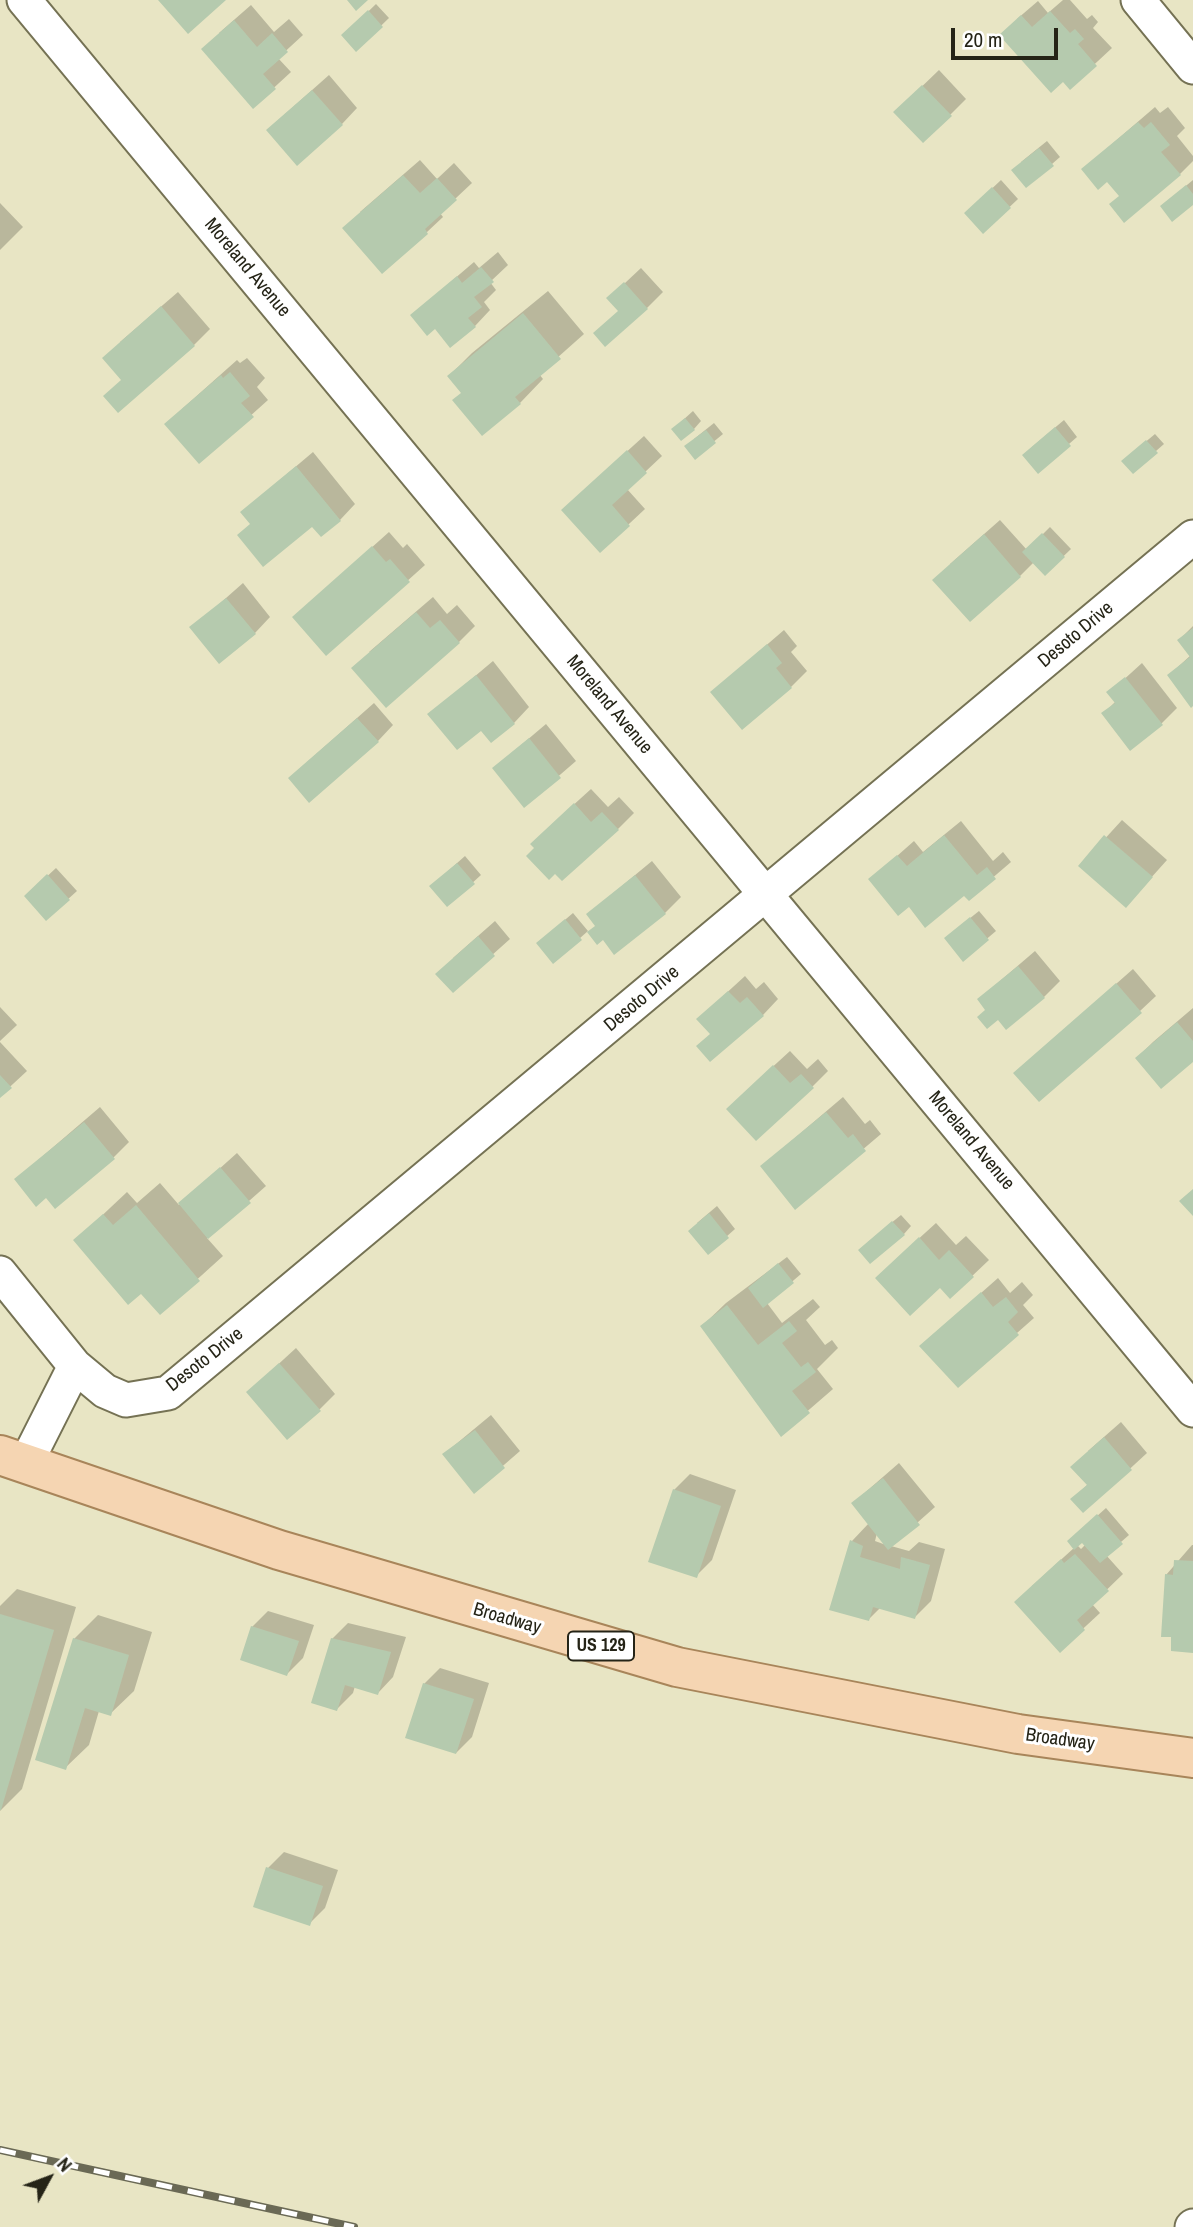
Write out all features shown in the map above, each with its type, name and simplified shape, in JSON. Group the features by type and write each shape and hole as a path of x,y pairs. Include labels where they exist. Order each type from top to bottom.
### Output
{"main road":[{"name":"Broadway","path":"13,1459 279,1550 677,1667 1018,1734 1193,1758"}],"street":[{"name":"Moreland Avenue","path":"24,0 1193,1410"},
{"path":"1138,0 1193,67"},
{"name":"Desoto Drive","path":"0,1273 75,1366 105,1391 126,1400 168,1393 1193,537"},
{"path":"13,1459 75,1366"}],"building":[{"path":"158,0 226,0 188,34"},
{"path":"347,0 368,0 356,11"},
{"path":"368,10 383,27 356,52 341,35"},
{"path":"1050,11 1070,33 1075,29 1084,39 1078,44 1097,66 1070,90 1063,82 1051,93 999,35 1021,15 1032,27"},
{"path":"234,20 257,47 272,33 288,52 263,74 276,89 253,109 201,49"},
{"path":"922,85 952,116 923,143 893,112"},
{"path":"312,90 343,125 297,166 266,130"},
{"path":"1138,122 1144,128 1151,122 1170,145 1161,152 1181,175 1124,223 1109,204 1119,196 1107,182 1098,190 1081,169"},
{"path":"1039,148 1054,166 1026,188 1011,170"},
{"path":"403,175 420,193 437,178 457,200 425,229 428,234 382,274 342,228"},
{"path":"1186,185 1193,194 1193,205 1172,222 1160,206"},
{"path":"992,187 1011,208 983,234 964,213"},
{"path":"481,267 494,282 474,297 482,307 468,318 476,327 450,348 435,329 427,336 410,315 457,276 462,283"},
{"path":"624,282 648,309 605,347 593,333 618,311 606,298"},
{"path":"161,306 195,346 118,413 103,396 121,380 102,358"},
{"path":"523,313 561,359 515,397 521,404 482,436 452,400 461,393 447,376"},
{"path":"230,372 250,396 241,403 254,417 199,464 164,424 221,375 223,378"},
{"path":"685,418 695,430 681,441 671,429"},
{"path":"1055,427 1071,446 1038,474 1022,455"},
{"path":"706,430 716,443 695,460 684,446"},
{"path":"1146,440 1158,453 1133,474 1121,461"},
{"path":"627,450 647,473 612,505 630,526 600,553 561,510"},
{"path":"296,466 341,521 321,537 312,527 263,567 237,535 250,524 240,512"},
{"path":"1042,533 1065,557 1045,576 1022,552"},
{"path":"984,534 1021,577 970,622 932,580"},
{"path":"372,546 386,562 390,559 410,582 326,656 292,617"},
{"path":"226,598 256,634 219,664 189,627"},
{"path":"416,612 430,628 440,620 460,643 386,708 351,668"},
{"path":"1193,628 1191,708 1167,675 1190,657 1177,640"},
{"path":"767,644 782,663 776,668 792,688 742,730 710,692"},
{"path":"476,675 515,724 491,743 481,731 457,750 427,714"},
{"path":"1125,677 1163,725 1130,751 1101,713 1115,703 1106,692"},
{"path":"357,718 379,742 309,803 288,778"},
{"path":"529,738 561,778 524,808 492,768"},
{"path":"574,803 591,822 602,812 619,830 562,881 555,874 549,880 526,856 534,848 530,844"},
{"path":"944,835 977,875 987,867 996,879 969,901 964,896 925,928 909,907 898,916 868,879 897,855 907,866"},
{"path":"1104,835 1153,877 1126,908 1078,866"},
{"path":"457,863 475,884 447,907 429,886"},
{"path":"47,874 70,900 46,921 24,896"},
{"path":"635,875 666,914 614,955 603,940 597,945 587,932 595,926 586,914"},
{"path":"970,917 989,940 963,962 944,938"},
{"path":"565,919 582,940 553,964 536,943"},
{"path":"478,936 495,956 453,993 435,974"},
{"path":"1018,966 1045,998 1006,1030 998,1020 987,1029 977,1017 985,1010 977,999"},
{"path":"1116,983 1142,1013 1039,1102 1013,1073"},
{"path":"728,991 740,1003 747,997 764,1016 710,1062 696,1046 710,1034 696,1019"},
{"path":"1177,1022 1193,1041 1193,1062 1161,1089 1135,1058"},
{"path":"773,1065 790,1083 801,1074 814,1088 756,1141 726,1109"},
{"path":"0,1075 12,1088 0,1098"},
{"path":"826,1112 848,1138 853,1134 866,1151 795,1210 760,1166"},
{"path":"84,1122 115,1159 55,1209 46,1198 36,1207 14,1179"},
{"path":"220,1167 251,1203 208,1239 178,1203"},
{"path":"1193,1189 1193,1216 1179,1201"},
{"path":"136,1205 200,1281 160,1315 141,1294 128,1305 73,1240 103,1214 113,1225"},
{"path":"709,1213 729,1238 708,1255 688,1231"},
{"path":"892,1221 905,1235 870,1264 858,1250"},
{"path":"919,1237 939,1260 949,1250 974,1277 950,1299 940,1288 910,1316 875,1278"},
{"path":"778,1263 794,1283 763,1308 748,1288"},
{"path":"981,1292 993,1307 1006,1297 1018,1312 1008,1322 1019,1335 958,1388 919,1346"},
{"path":"727,1305 758,1345 789,1321 797,1331 782,1343 801,1367 808,1362 816,1372 792,1391 810,1413 781,1437 700,1326"},
{"path":"279,1363 321,1411 287,1440 246,1392"},
{"path":"475,1430 505,1468 474,1494 442,1454"},
{"path":"1104,1437 1132,1470 1083,1513 1070,1499 1087,1485 1070,1467"},
{"path":"883,1478 920,1525 888,1550 851,1503"},
{"path":"673,1489 721,1506 697,1578 648,1562"},
{"path":"1097,1514 1123,1544 1100,1563 1082,1543 1074,1550 1067,1541"},
{"path":"850,1540 863,1546 860,1557 900,1569 901,1557 930,1565 915,1619 873,1607 869,1621 829,1610"},
{"path":"1075,1554 1109,1591 1077,1620 1085,1630 1060,1653 1014,1602 1061,1559 1064,1563"},
{"path":"1174,1560 1193,1561 1193,1653 1171,1651 1171,1637 1161,1637 1165,1574 1173,1575"},
{"path":"0,1614 54,1630 1,1810 0,1810"},
{"path":"251,1626 299,1641 287,1676 240,1660"},
{"path":"73,1638 129,1655 111,1716 85,1708 66,1770 35,1760"},
{"path":"331,1638 391,1652 378,1695 345,1685 337,1711 311,1703"},
{"path":"423,1683 474,1699 456,1754 405,1738"},
{"path":"266,1867 323,1886 310,1926 253,1907"}],"railway":[{"path":"0,2150 354,2227"}]}
